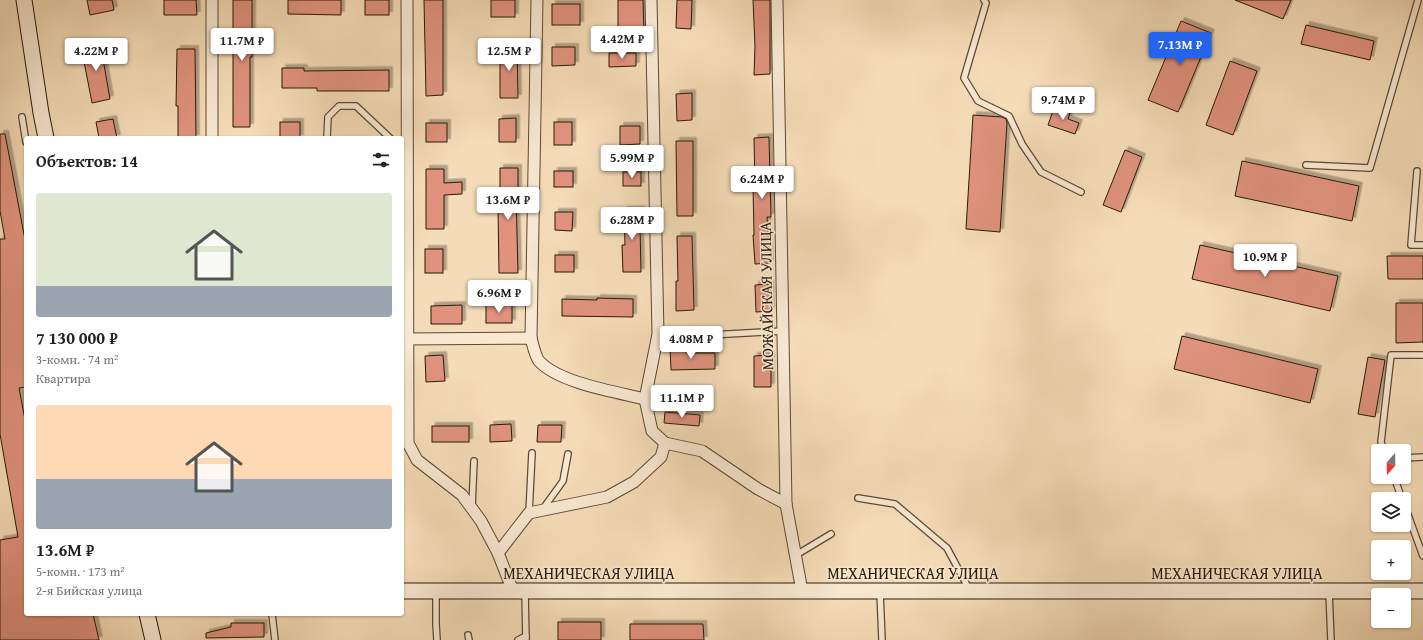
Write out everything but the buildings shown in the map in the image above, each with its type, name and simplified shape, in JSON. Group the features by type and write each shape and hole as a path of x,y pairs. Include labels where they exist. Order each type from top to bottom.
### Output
{"street":[{"path":"24,0 46,136"},
{"path":"212,0 212,136"},
{"path":"407,0 405,339 408,443 417,460 462,495 472,507 519,591"},
{"path":"537,0 531,338 538,360 554,372 577,382 645,399"},
{"path":"651,0 658,334 645,399 652,431 665,442 702,451 758,489 786,504"},
{"name":"МОЖАЙСКАЯ УЛИЦА","path":"777,0 786,504 802,591"},
{"path":"405,339 531,338"},
{"path":"498,553 530,513 607,497 634,482 660,457 665,442"},
{"name":"МЕХАНИЧЕСКАЯ УЛИЦА","path":"404,591 1423,591"},
{"path":"147,616 153,640"}],"lane":[{"path":"984,0 986,3 964,78 978,101 1010,116 1022,144 1041,172 1081,192"},
{"path":"1306,165 1370,168 1418,0"},
{"path":"327,136 328,117 339,106 356,106 388,136"},
{"path":"22,116 25,136"},
{"path":"1417,171 1411,245 1423,245"},
{"path":"657,338 783,331"},
{"path":"1382,444 1391,355 1423,355"},
{"path":"530,513 532,453"},
{"path":"542,510 563,481 568,454"},
{"path":"1411,458 1423,457"},
{"path":"472,507 474,461"},
{"path":"858,498 895,504 947,548 970,591"},
{"path":"1411,523 1423,556"},
{"path":"796,555 831,534"},
{"path":"436,591 437,640"},
{"path":"518,640 526,638 519,591"},
{"path":"880,591 882,640"},
{"path":"1328,591 1331,640"},
{"path":"272,616 275,640"}]}
